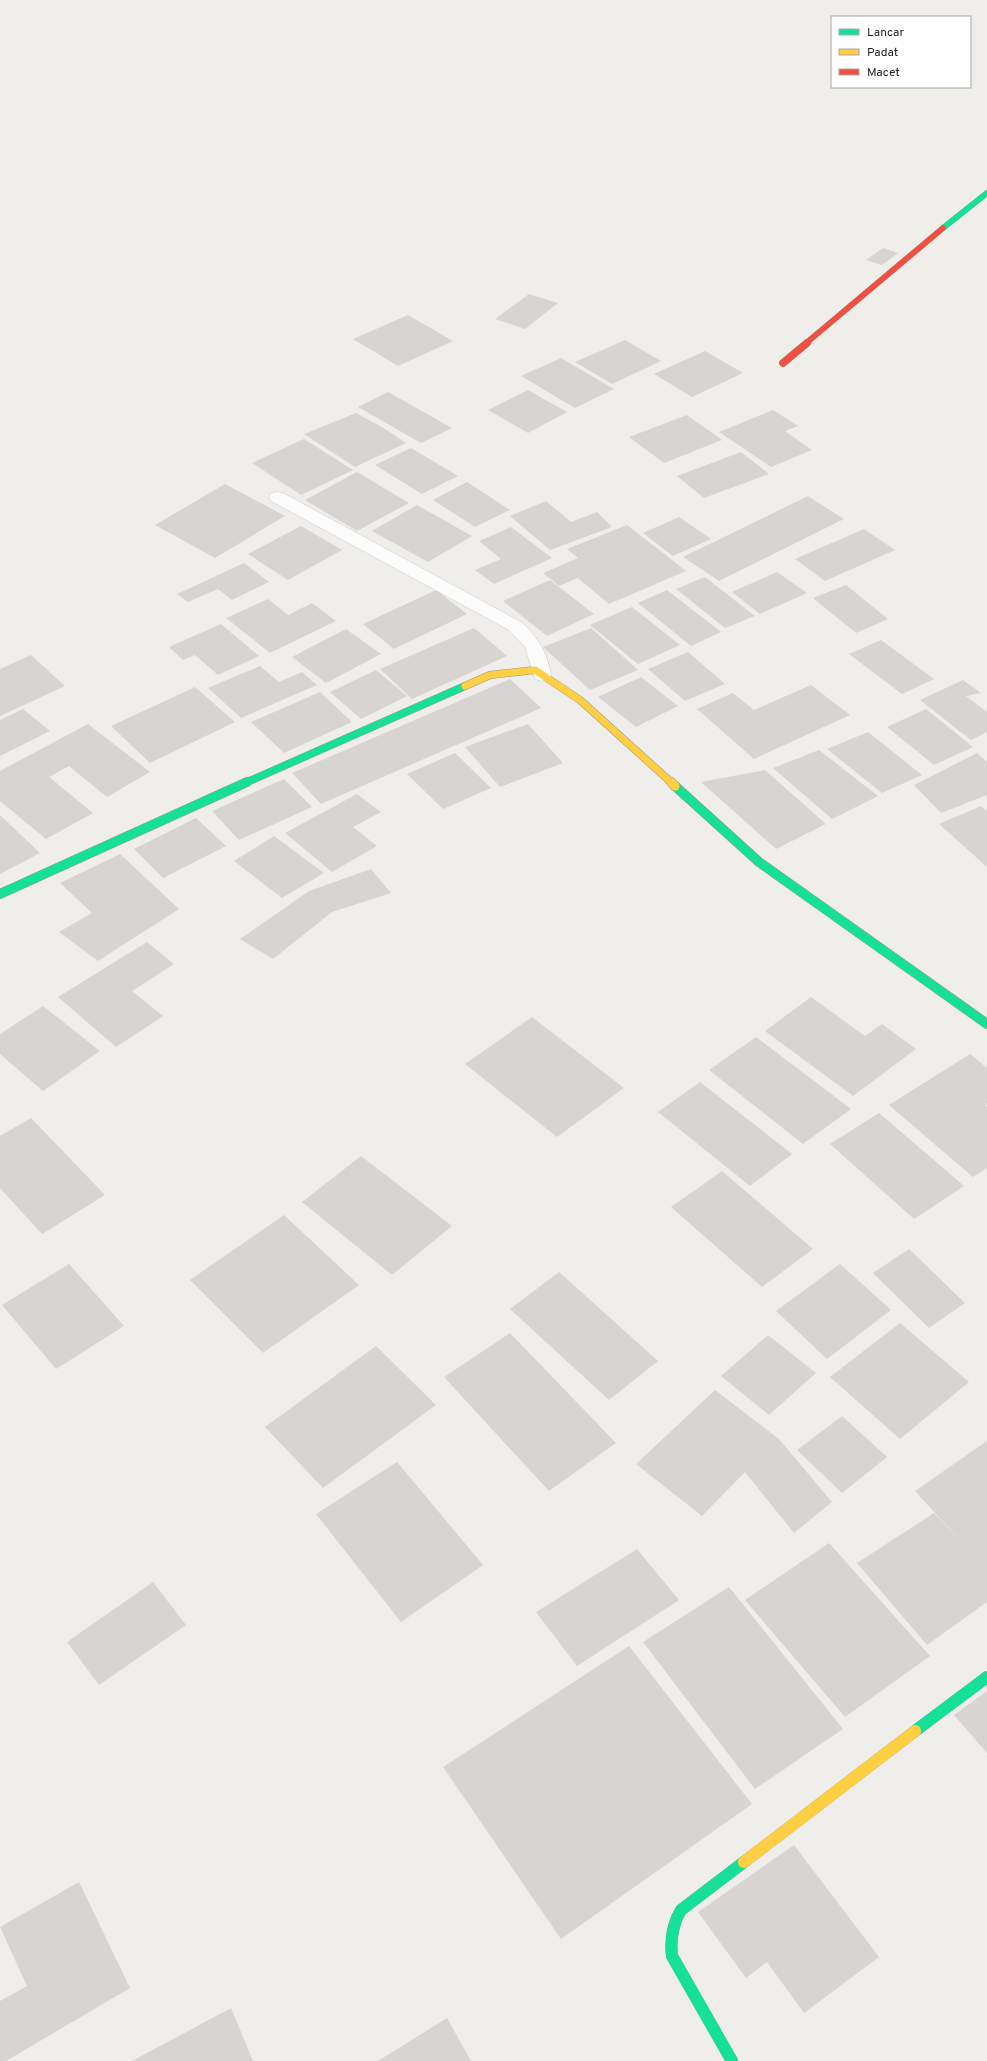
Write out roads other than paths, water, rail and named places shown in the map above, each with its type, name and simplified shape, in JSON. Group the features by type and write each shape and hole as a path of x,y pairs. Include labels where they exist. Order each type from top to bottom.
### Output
{"street":[{"path":"783,363 900,263 987,193"},
{"path":"277,497 515,626 527,636 538,650 542,675"},
{"path":"0,894 378,723 490,675 535,670 580,700 759,862 987,1024"},
{"path":"732,2061 672,1956 669,1939 674,1920 681,1910 987,1677"}]}
